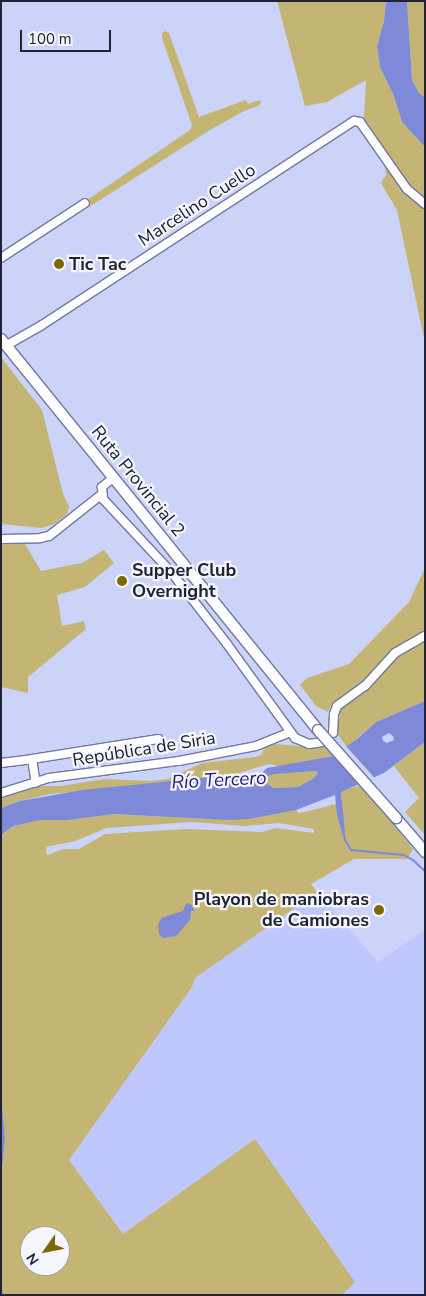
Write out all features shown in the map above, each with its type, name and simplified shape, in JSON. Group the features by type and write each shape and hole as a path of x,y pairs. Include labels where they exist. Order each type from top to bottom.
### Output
{"main road":[{"name":"Ruta Provincial 2","path":"4,342 286,691 425,847"},
{"name":"Ruta Provincial 2","path":"398,816 425,852"}],"street":[{"name":"Marcelino Cuello","path":"4,342 50,320 352,122 360,122 398,178 425,204"},
{"path":"1,258 84,203"},
{"path":"114,477 102,487 102,494 108,504 172,573 227,644 290,732 303,743 315,744 323,742"},
{"path":"1,538 40,538 49,536 102,494"},
{"path":"333,732 334,714 337,706 365,686 395,653 425,636"},
{"name":"República de Siria","path":"1,793 49,778 179,761 256,746 290,732"},
{"path":"1,763 158,739"},
{"path":"32,759 36,783"}],"shaded area":[{"path":"277,1 386,1 384,21 377,46 380,67 394,96 402,122 425,147 425,343 397,210 381,183 386,175 384,153 364,119 366,80 327,102 305,106"},
{"path":"407,1 425,1 425,97 419,93 412,80"},
{"path":"165,31 169,33 199,117 246,100 248,104 260,100 261,103 210,130 89,207 86,205 87,200 190,130 192,125 162,38 162,33"},
{"path":"1,357 42,410 63,494 69,506 67,514 54,524 42,528 1,524"},
{"path":"1,544 25,544 41,571 82,563 104,550 114,563 85,587 57,595 62,626 84,621 86,629 28,677 28,693 1,687"},
{"path":"425,568 425,701 376,722 347,747 337,734 342,699 331,706 328,712 316,706 300,685 307,678 349,664 409,602"},
{"path":"425,742 425,835 405,812 419,798 394,766"},
{"path":"275,744 313,747 325,744 335,755 282,767 269,764 232,775 50,794 20,801 1,808 1,799 38,786 60,786 105,779 150,781 168,779 202,763 255,757 261,755 265,747"},
{"path":"316,771 318,773 314,778 298,787 273,788 264,781 265,777 275,774"},
{"path":"361,785 392,820 391,822 413,849 407,859 354,859 311,884 317,892 195,978 192,987 69,1160 123,1234 255,1139 355,1282 342,1295 1,1295 1,1180 5,1139 1,1093 1,835 13,826 41,820 68,820 114,814 227,820 296,810 299,813 336,804 342,800 341,792","holes":["192,822 244,826 279,823 314,829 314,833 276,828 262,832 186,829 105,834 79,849 64,849 47,855 46,847 75,841 107,828"]},
{"path":"317,892 378,962 425,930 425,1295 342,1295 355,1282 255,1139 123,1234 69,1160 192,987 194,978"}],"water":[{"path":"386,1 407,1 412,80 419,93 425,97 425,147 402,122 394,96 380,67 377,46 384,21"},
{"name":"Río Tercero","path":"425,701 425,742 384,773 341,792 345,833 342,833 337,815 335,795 296,810 248,819 227,820 114,814 68,820 41,820 13,826 1,835 1,808 20,801 82,790 232,775 256,778 267,768 333,756 357,739 376,722","holes":["389,733 393,736 394,740 387,743 383,741 382,737","316,771 318,773 314,778 298,787 273,788 264,781 265,777 275,774"]},
{"path":"189,903 193,906 194,911 191,911 190,920 176,936 163,938 159,934 158,926 161,918 183,911 186,904"},
{"path":"1,1093 5,1139 1,1180"}],"pier":[{"path":"345,745 376,780 366,789 335,754"}],"waterway":[{"path":"343,831 345,840 351,850 404,855 425,871"}],"place":[{"name":"Tic Tac","path":"59,264"},
{"name":"Supper Club Overnight","path":"122,581"},
{"name":"Playon de maniobras de Camiones","path":"379,910"}]}
